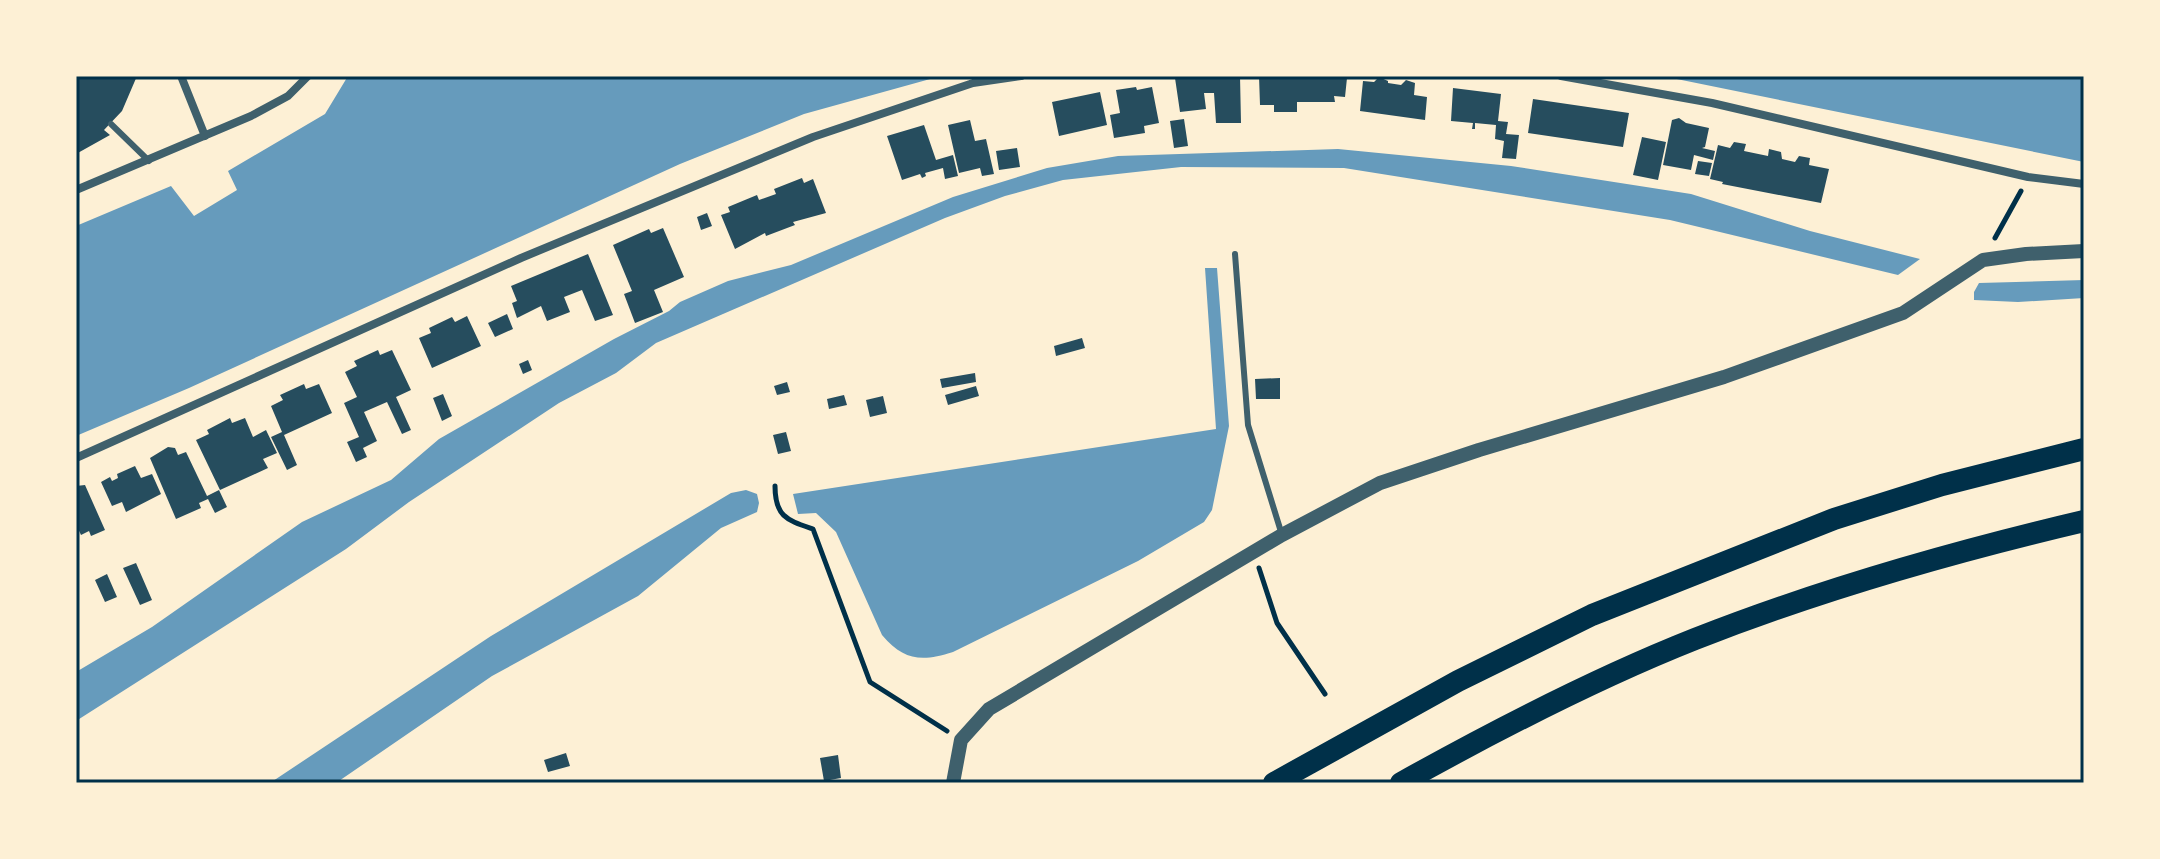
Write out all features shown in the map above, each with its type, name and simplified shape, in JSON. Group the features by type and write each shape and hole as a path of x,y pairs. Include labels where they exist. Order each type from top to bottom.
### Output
{"highway":[{"path":"1274,783 1458,681 1592,615 1834,519 1942,485 2084,449"},
{"path":"1401,783 1492,732 1693,640 1787,605 1905,567 2084,521"}],"street":[{"path":"181,76 205,136"},
{"path":"76,190 149,161 288,96 308,76"},
{"path":"76,458 521,258 813,137 973,83 1021,76"},
{"path":"1561,76 1712,103 2028,177 2084,184"},
{"path":"953,783 961,740 989,709 1282,535 1380,483 1724,377 1903,313 1983,260 2084,251"}],"lane":[{"path":"111,124 149,161"},
{"path":"1235,254 1248,425 1282,535"}],"path":[{"path":"1983,260 2028,177"},
{"path":"775,486 779,511 789,520 813,529 870,682 961,740"},
{"path":"1254,552 1277,623 1325,694"}],"water":[{"path":"348,76 941,76 804,114 680,164 189,388 76,436 76,226 171,186 194,216 237,190 228,171 325,114"},
{"path":"1662,76 2084,76 2084,162"},
{"path":"1338,149 1511,166 1691,194 1810,231 1920,259 1898,275 1670,220 1344,168 1181,167 1063,180 1005,196 945,218 656,343 616,373 559,403 409,502 346,549 76,721 76,672 152,627 302,522 391,480 439,439 680,302 728,281 791,265 953,197 1047,168 1118,156"},
{"path":"1205,268 1217,268 1229,426 1212,510 1204,522 1138,561 953,652 914,657 890,644 882,635 836,532 816,513 798,514 793,494 1216,429"},
{"path":"2084,280 2084,298 2018,302 1974,300 1979,283"},
{"path":"746,490 757,494 757,512 721,528 638,596 492,676 336,783 270,783 491,636 731,493"}],"building":[{"path":"76,76 137,76 122,111 104,130 110,135 76,154"},
{"path":"1240,76 1241,123 1216,123 1214,93 1204,93 1206,109 1180,112 1175,78"},
{"path":"1259,76 1347,78 1345,97 1334,96 1335,102 1297,102 1297,112 1274,112 1274,105 1260,105"},
{"path":"1379,77 1388,83 1401,85 1406,80 1415,83 1414,95 1427,97 1425,120 1360,111 1363,81 1374,82"},
{"path":"1136,87 1137,90 1152,87 1159,123 1144,126 1145,133 1114,138 1110,115 1120,113 1116,90"},
{"path":"1453,88 1501,94 1498,121 1508,122 1506,134 1519,135 1516,159 1502,158 1504,141 1495,139 1496,125 1475,123 1475,129 1472,129 1473,123 1451,121"},
{"path":"1100,92 1107,125 1059,136 1052,102"},
{"path":"1533,99 1629,113 1623,147 1528,133"},
{"path":"1679,118 1686,123 1709,128 1705,147 1702,148 1715,151 1713,160 1694,155 1691,170 1663,165 1672,120"},
{"path":"1184,119 1188,146 1174,148 1170,121"},
{"path":"970,120 975,141 986,139 994,174 982,176 980,168 959,173 948,125"},
{"path":"924,125 936,160 953,155 958,176 945,179 943,168 925,173 926,176 922,178 920,174 902,180 887,136"},
{"path":"1642,137 1666,142 1658,180 1633,175"},
{"path":"1734,142 1746,144 1744,151 1768,156 1769,149 1781,152 1782,159 1795,162 1799,156 1810,158 1809,165 1829,169 1821,203 1710,179 1718,145 1730,148"},
{"path":"1017,148 1020,167 999,170 996,151"},
{"path":"1698,161 1712,163 1709,176 1695,174"},
{"path":"802,178 804,183 813,179 826,213 793,222 795,225 766,236 765,233 735,249 721,215 730,212 728,207 757,195 759,200 776,194 774,189"},
{"path":"707,213 712,226 701,230 697,217"},
{"path":"663,228 684,277 654,290 663,312 635,323 624,294 632,291 613,245 649,229 651,233"},
{"path":"588,254 613,315 595,321 582,290 564,297 570,312 547,321 541,306 517,318 512,303 517,301 511,286"},
{"path":"507,314 513,329 495,337 488,323"},
{"path":"467,316 481,346 432,368 419,338 431,333 429,328 452,317 455,322"},
{"path":"1082,338 1085,348 1056,356 1054,346"},
{"path":"378,350 380,355 392,350 411,390 396,397 411,430 402,434 387,402 364,412 377,441 363,448 367,457 356,462 347,442 359,437 344,403 357,397 345,372 357,366 354,361"},
{"path":"528,360 532,370 523,374 519,364"},
{"path":"975,373 976,382 942,388 940,379"},
{"path":"1280,378 1280,399 1256,399 1255,379"},
{"path":"787,382 790,392 777,395 774,386"},
{"path":"304,384 306,389 319,384 332,413 284,435 297,465 287,470 271,437 282,432 271,406 283,400 280,395"},
{"path":"976,386 979,396 948,405 945,395"},
{"path":"443,394 452,416 442,421 433,398"},
{"path":"844,395 847,405 829,409 827,399"},
{"path":"883,396 887,413 870,417 866,400"},
{"path":"230,418 232,423 245,418 253,437 266,430 277,453 263,459 268,468 220,490 196,440 209,434 207,430"},
{"path":"786,432 791,451 778,454 773,435"},
{"path":"168,447 175,448 178,455 186,452 207,496 219,490 227,507 215,513 208,499 199,503 201,508 176,519 150,458"},
{"path":"135,466 141,478 152,474 161,494 126,512 122,502 112,506 101,482 110,477 112,481 118,478 117,474"},
{"path":"85,485 105,530 91,536 89,531 81,535 76,524 76,486"},
{"path":"136,563 152,600 140,605 123,568"},
{"path":"107,574 117,597 105,602 95,580"},
{"path":"566,753 570,766 548,772 544,760"},
{"path":"838,755 841,778 824,781 820,758"}]}
